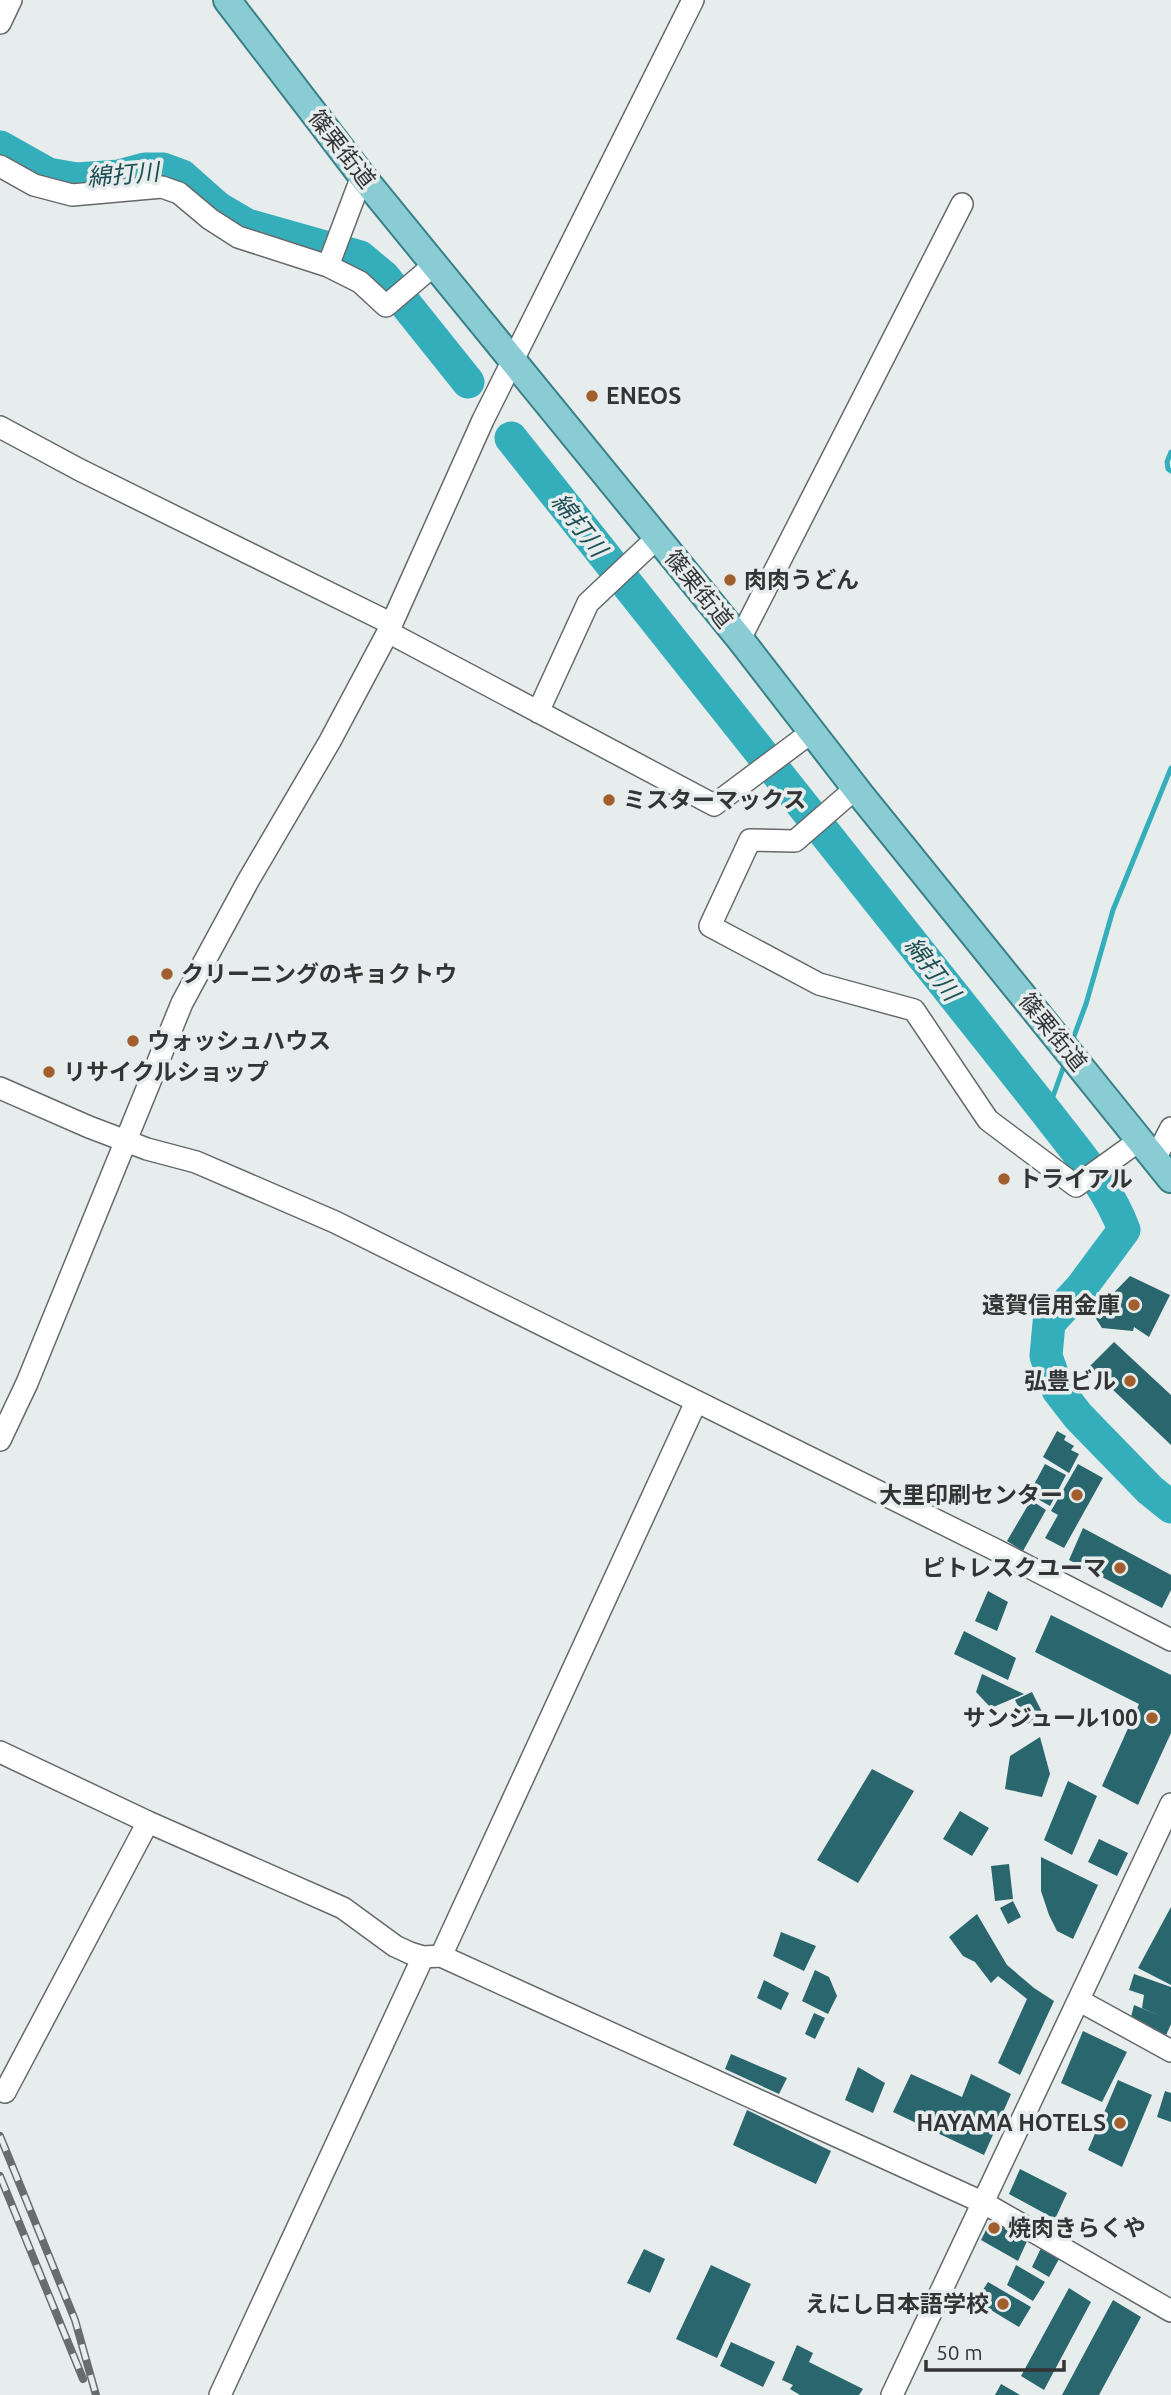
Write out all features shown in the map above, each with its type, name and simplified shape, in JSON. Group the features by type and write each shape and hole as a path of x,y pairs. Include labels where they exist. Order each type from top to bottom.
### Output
{"main road":[{"name":"篠栗街道","path":"226,0 362,176 424,273 513,360 740,639 856,788 1155,1160"}],"street":[{"path":"0,23 11,0"},
{"path":"0,1440 27,1383 182,1003 248,881 330,741 390,628 483,420 694,0"},
{"path":"0,166 34,185 72,195 162,187 179,193 237,237 332,256 386,306 424,273"},
{"path":"332,256 362,176"},
{"path":"740,639 962,204"},
{"path":"0,427 390,628 538,712 714,805 813,731"},
{"path":"538,712 588,603 657,538"},
{"path":"856,788 795,841 750,840 710,926 819,984 914,1010 988,1120 1076,1186 1155,1160 1171,1128"},
{"path":"0,1087 89,1127 147,1149 196,1162 335,1222 992,1548 1171,1640"},
{"path":"220,2395 696,1402"},
{"path":"0,1752 148,1822 343,1908 395,1946 432,1956 984,2203 1171,2311"},
{"path":"892,2395 1171,1804"},
{"path":"5,2092 148,1822"},
{"path":"1080,2001 1171,2051"}],"building":[{"name":"遠賀信用金庫","path":"1130,1276 1170,1295 1149,1337 1134,1327 1133,1331 1102,1328 1093,1314"},
{"name":"弘豊ビル","path":"1114,1342 1171,1395 1171,1445 1089,1367"},
{"path":"1057,1431 1066,1436 1064,1440 1074,1446 1071,1450 1079,1454 1069,1473 1043,1457"},
{"path":"1045,1464 1066,1475 1050,1506 1029,1494"},
{"name":"大里印刷センター","path":"1078,1464 1103,1478 1064,1548 1045,1538 1058,1515 1051,1511"},
{"path":"1031,1500 1046,1510 1023,1551 1007,1541"},
{"name":"ピトレスクユーマ","path":"1083,1528 1171,1575 1171,1590 1162,1608 1069,1560"},
{"path":"988,1591 1008,1602 997,1631 975,1621"},
{"name":"サンジュール100","path":"1051,1615 1171,1675 1171,1733 1138,1805 1102,1786 1139,1704 1035,1652"},
{"path":"964,1631 1016,1658 1008,1680 954,1654"},
{"path":"982,1674 1024,1694 991,1708 976,1692"},
{"path":"1032,1692 1044,1716 1027,1724 1015,1700"},
{"path":"1040,1737 1050,1774 1042,1797 1005,1789 1010,1756"},
{"path":"872,1769 914,1791 858,1883 817,1860"},
{"path":"1068,1781 1097,1796 1072,1855 1044,1840"},
{"path":"960,1811 989,1828 972,1856 943,1839"},
{"path":"1099,1839 1128,1853 1117,1876 1088,1862"},
{"path":"1041,1857 1098,1885 1073,1939 1057,1931 1049,1915 1041,1891"},
{"path":"1009,1864 1013,1899 995,1901 991,1866"},
{"path":"1013,1901 1021,1917 1008,1924 1000,1908"},
{"path":"1171,1907 1171,1985 1138,1968"},
{"path":"977,1914 1007,1965 1054,2001 1020,2075 998,2063 1027,1999 998,1976 991,1983 975,1962 963,1956 949,1937"},
{"path":"781,1932 816,1946 804,1971 773,1956"},
{"path":"815,1970 829,1977 837,1996 828,2014 802,2001"},
{"path":"1134,1974 1171,1987 1171,2024 1164,2040 1130,2021 1134,2005 1163,2017 1142,2008 1144,1995 1129,1990"},
{"path":"764,1980 789,1993 781,2010 757,1998"},
{"path":"814,2013 825,2018 815,2039 805,2034"},
{"path":"1083,2031 1127,2052 1102,2102 1061,2083"},
{"path":"731,2054 787,2078 779,2094 725,2069"},
{"path":"858,2067 885,2083 873,2113 845,2100"},
{"path":"911,2074 962,2097 971,2074 1011,2094 984,2155 893,2112"},
{"name":"HAYAMA HOTELS","path":"1118,2080 1152,2095 1122,2167 1088,2150"},
{"path":"1165,2091 1171,2093 1171,2122 1157,2117"},
{"path":"747,2110 831,2151 816,2184 733,2145"},
{"path":"1020,2169 1067,2193 1055,2219 1009,2194"},
{"path":"992,2218 1028,2239 1018,2261 981,2240"},
{"path":"1041,2248 1059,2259 1049,2277 1032,2267"},
{"path":"644,2249 665,2259 650,2293 627,2283"},
{"path":"711,2265 751,2284 717,2358 676,2339"},
{"path":"1016,2265 1045,2282 1033,2301 1007,2285"},
{"name":"えにし日本語学校","path":"988,2282 1031,2307 1019,2327 976,2301"},
{"path":"1069,2288 1091,2302 1044,2390 1021,2376"},
{"path":"1113,2300 1141,2317 1099,2395 1062,2395"},
{"path":"731,2342 775,2362 763,2387 720,2366"},
{"path":"797,2345 813,2353 809,2362 863,2389 859,2395 800,2395 790,2389 793,2385 782,2380"},
{"path":"1001,2384 1020,2395 995,2395"}],"waterway":[{"name":"綿打川","path":"0,147 48,174 77,179 163,169 182,176 218,208 247,225 360,257 384,277 468,382"},
{"name":"綿打川","path":"511,438 1100,1183 1124,1230 1081,1288 1049,1323 1046,1356 1058,1390 1078,1416 1150,1490 1171,1507"},
{"path":"1171,452 1167,462 1171,471"},
{"path":"1071,1044 1086,1004 1113,910 1171,768"},
{"path":"1047,1113 1066,1060"}],"railway":[{"path":"0,2136 75,2320 96,2395"},
{"path":"0,2176 83,2379"}],"place":[{"name":"ENEOS","path":"592,396"},
{"name":"肉肉うどん","path":"730,580"},
{"name":"ミスターマックス","path":"609,800"},
{"name":"クリーニングのキョクトウ","path":"167,974"},
{"name":"ウォッシュハウス","path":"133,1041"},
{"name":"リサイクルショップ","path":"49,1072"},
{"name":"トライアル","path":"1004,1179"},
{"name":"遠賀信用金庫","path":"1134,1305"},
{"name":"弘豊ビル","path":"1130,1381"},
{"name":"大里印刷センター","path":"1077,1495"},
{"name":"ピトレスクユーマ","path":"1120,1568"},
{"name":"サンジュール100","path":"1152,1718"},
{"name":"HAYAMA HOTELS","path":"1120,2123"},
{"name":"焼肉きらくや","path":"994,2228"},
{"name":"えにし日本語学校","path":"1003,2304"}]}
